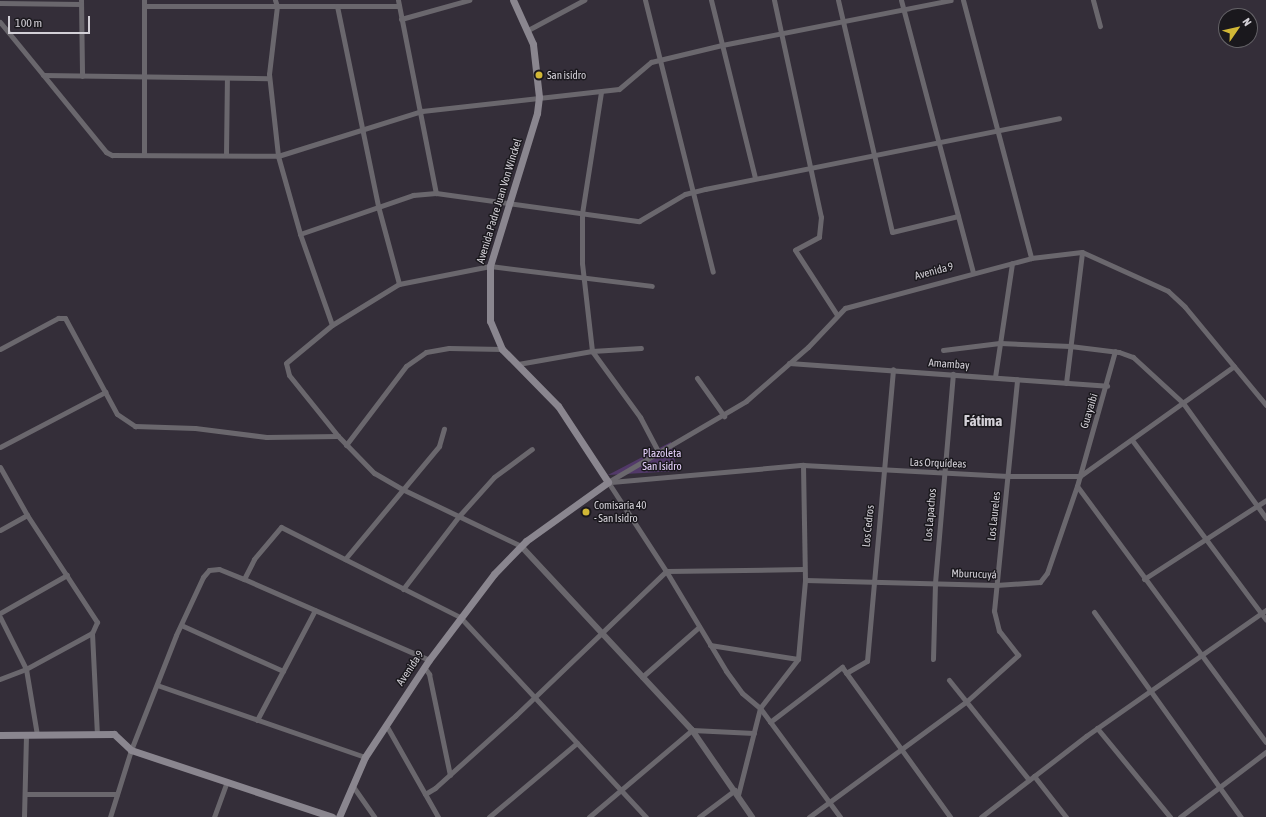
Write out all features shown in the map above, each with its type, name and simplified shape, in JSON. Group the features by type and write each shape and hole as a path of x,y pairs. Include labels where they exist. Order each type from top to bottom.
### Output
{"main road":[{"name":"Avenida Padre Juan Von Winckel","path":"513,0 528,30 535,54 539,97 537,113 490,266 488,310 493,332 502,349 518,364 567,418 608,482"},
{"path":"521,546 608,482"},
{"name":"Avenida 9","path":"339,817 365,757 424,667 460,617 521,546"},
{"path":"0,735 114,734 131,750 332,817"}],"street":[{"path":"144,0 144,155"},
{"path":"275,0 277,6 269,78 278,156 300,234 332,325"},
{"path":"307,0 307,6"},
{"path":"398,0 422,111 436,193"},
{"path":"402,19 469,0"},
{"path":"528,30 584,0"},
{"path":"645,0 659,61 713,272"},
{"path":"711,0 755,178"},
{"path":"774,0 822,217 819,237 795,250 837,315"},
{"path":"838,0 892,232 958,216"},
{"path":"901,0 902,9 973,272"},
{"path":"0,22 101,149 112,155 278,156 422,111 539,97 601,92 624,87 647,65 659,61 722,45 951,0"},
{"path":"963,0 1031,258"},
{"path":"1093,0 1100,26"},
{"path":"0,3 81,2 82,76"},
{"path":"144,6 399,6"},
{"path":"338,6 378,206 399,284"},
{"path":"43,75 269,78"},
{"path":"226,155 227,78"},
{"path":"601,92 582,214 584,278 592,351 640,417 659,453"},
{"path":"300,234 413,195 436,193 639,221 693,192 997,129 1059,118"},
{"path":"1066,383 1082,252 1168,291 1185,307 1266,405"},
{"name":"Avenida 9","path":"608,482 724,416 789,363 845,308 973,272 1031,258 1082,252"},
{"path":"995,377 1012,263"},
{"path":"652,286 490,266 399,284 332,325 289,358 286,369 338,436 374,473 402,490 521,546 692,730 737,793 752,817"},
{"path":"0,349 58,318 65,318 117,414 135,426 195,428 266,437 338,436"},
{"path":"943,350 1000,343 1070,346 1115,351 1133,357 1183,403 1266,518"},
{"path":"346,445 406,366 426,352 448,348 502,349"},
{"path":"518,364 592,351 641,348"},
{"name":"Guayaibi","path":"1077,486 1107,386 1115,351"},
{"name":"Amambay","path":"789,363 894,369 1107,386"},
{"path":"1080,476 1234,366"},
{"name":"Los Cedros","path":"846,673 867,661 873,582 894,369"},
{"name":"Los Lapachos","path":"933,659 934,583 953,374"},
{"path":"697,378 724,416"},
{"name":"Los Laureles","path":"967,701 1015,662 1018,655 995,622 996,585 1017,379"},
{"path":"0,447 105,392"},
{"path":"345,559 439,446 444,429"},
{"path":"1132,440 1206,539 1264,612 1266,620"},
{"path":"404,589 459,516 494,477 532,449"},
{"path":"699,817 737,793 760,708 798,659 805,580 803,465"},
{"name":"Las Orquídeas","path":"608,482 803,465 884,471 1008,476 1080,476"},
{"path":"0,467 27,516 95,616 97,627 92,633 26,669 0,679"},
{"path":"608,482 666,571 710,645 742,693 760,708 840,817"},
{"path":"1077,486 1144,579 1266,742"},
{"name":"Mburucuyá","path":"805,580 996,585 1034,583 1044,578 1077,486"},
{"path":"1144,579 1266,500"},
{"path":"0,530 27,516"},
{"path":"244,579 254,558 281,527 460,617 646,817"},
{"path":"117,817 111,816 131,750 181,625 206,573 219,569 429,660"},
{"path":"425,794 450,775 666,571 804,569"},
{"path":"0,612 67,575"},
{"path":"258,720 315,610"},
{"path":"1094,612 1241,817"},
{"path":"981,817 1097,728 1264,612"},
{"path":"0,617 26,669 37,735"},
{"path":"181,625 283,671"},
{"path":"642,677 699,627"},
{"path":"92,633 96,735"},
{"path":"710,645 798,659"},
{"path":"424,667 429,674 450,775"},
{"path":"770,722 842,667 950,817"},
{"path":"949,680 1029,780"},
{"path":"158,685 365,757"},
{"path":"809,817 967,701"},
{"path":"386,725 438,817"},
{"path":"1097,728 1170,817"},
{"path":"588,817 692,730 754,733"},
{"path":"24,817 26,735"},
{"path":"489,817 577,743"},
{"path":"1180,817 1218,786 1266,752"},
{"path":"1034,776 1066,817"},
{"path":"214,817 227,782"},
{"path":"352,785 374,817"},
{"path":"25,794 117,794"}],"green space":[{"name":"Plazoleta San Isidro","path":"671,442 677,471 608,475"}],"place":[{"name":"San isidro","path":"539,75"},
{"name":"Comisaría 40 - San Isidro","path":"586,512"}],"district":[{"name":"Fátima","path":"983,421"}]}
